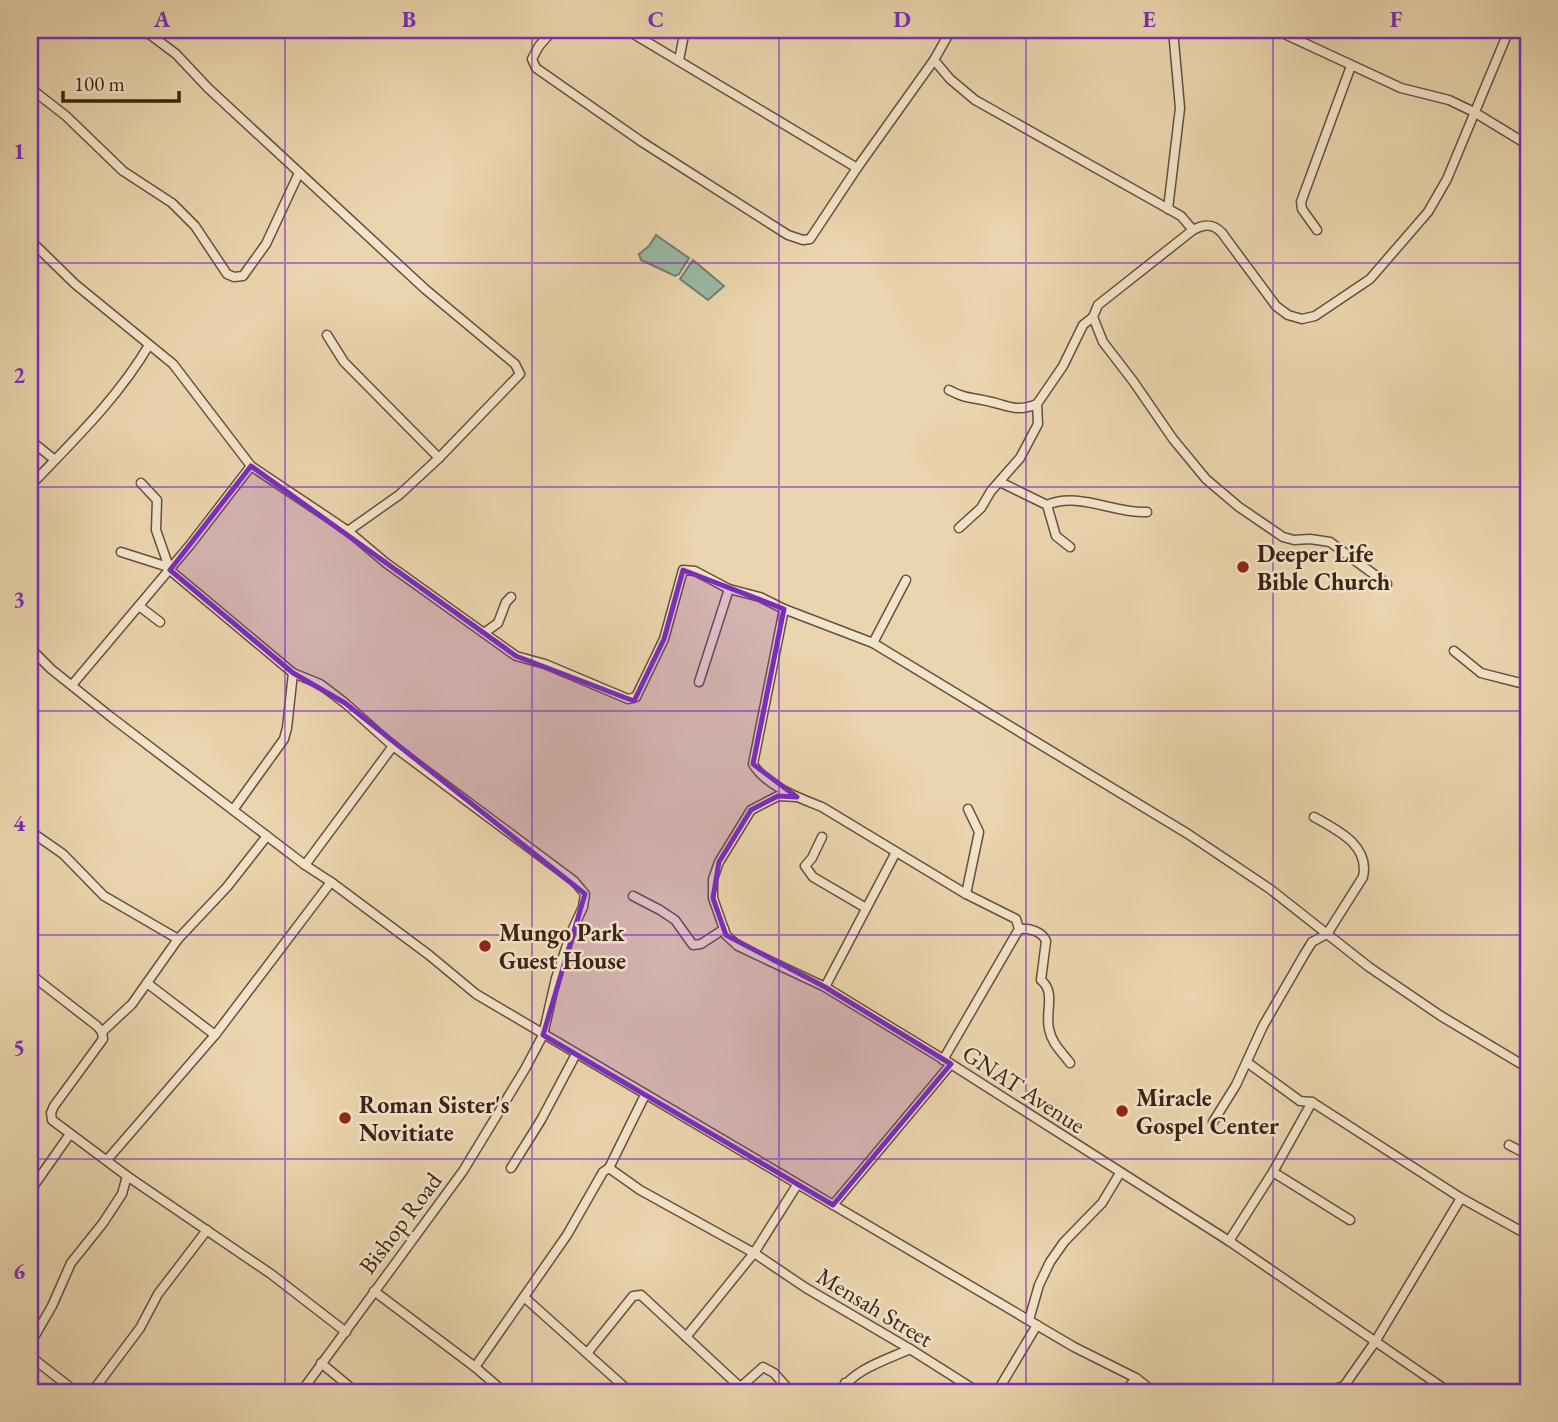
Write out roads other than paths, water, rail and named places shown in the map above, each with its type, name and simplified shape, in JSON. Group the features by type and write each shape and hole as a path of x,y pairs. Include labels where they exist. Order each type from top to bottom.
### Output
{"street":[{"path":"144,30 176,54 208,88 425,289 515,363 520,374 439,458 398,495 348,531"},
{"path":"553,30 534,54 532,59 536,68 642,142 788,235 803,240 810,239 934,60 951,30"},
{"path":"627,30 857,168"},
{"path":"679,60 685,30"},
{"path":"1168,209 1180,108 1173,30"},
{"path":"1276,30 1401,88 1449,100 1475,112 1528,145"},
{"path":"949,390 967,400 988,401 1009,408 1024,410 1037,404 1063,366 1083,326 1093,317 1098,304 1193,230 1207,225 1214,225 1276,306 1288,315 1302,319 1315,316 1370,279 1428,212 1447,179 1509,30"},
{"path":"934,60 950,79 975,100 1181,216 1193,230"},
{"path":"1317,230 1301,207 1301,202 1351,66"},
{"path":"30,88 66,116 123,171 172,204 195,226 227,274 234,277 243,276 266,244 299,173"},
{"path":"30,240 75,284 183,374 214,420 251,466 348,531 386,563 516,656 545,664 632,699 636,697 664,639 683,570 695,571 729,589 760,597 873,643 1188,834 1270,889 1369,967 1441,1016 1528,1068"},
{"path":"1093,317 1103,342 1173,439 1206,479 1239,507 1283,537 1330,542 1387,584"},
{"path":"327,335 344,362 439,458"},
{"path":"30,486 128,377 149,345"},
{"path":"959,528 981,508 1020,458 1038,424 1037,404"},
{"path":"30,440 55,460"},
{"path":"72,685 170,570 251,466"},
{"path":"1000,482 1047,505 1056,536 1070,547"},
{"path":"141,484 157,500 156,530 170,570"},
{"path":"1047,505 1056,501 1073,502 1134,513 1147,512"},
{"path":"121,552 165,566 293,673 320,684 393,746 305,865"},
{"path":"873,643 906,580"},
{"path":"699,682 729,589"},
{"path":"484,633 498,623 506,602 511,597"},
{"path":"139,606 160,622"},
{"path":"784,609 753,764 759,773 797,797 822,807 965,894 1016,919 1019,929 947,1062 833,1205"},
{"path":"30,648 51,669 111,717 476,994 1033,1323 1136,1378 1154,1392"},
{"path":"1454,651 1481,673 1528,685"},
{"path":"233,810 284,739 293,673"},
{"name":"Bishop Road","path":"301,1392 463,1171 543,1035 556,978 583,907 585,894 574,881 393,746"},
{"path":"633,896 675,920 693,945 701,944 724,929 713,898 713,878 719,862 751,810 778,796 797,797"},
{"path":"965,894 979,832 968,809"},
{"path":"1213,1122 1248,1063 1263,1027 1304,955 1312,942 1326,934 1363,877 1365,869 1362,857 1351,838 1314,817"},
{"path":"30,831 63,854 104,896 178,939"},
{"path":"102,1032 132,1004 178,939 227,887 267,836"},
{"path":"822,837 812,858 804,866 813,877 866,908"},
{"path":"825,987 896,852"},
{"path":"107,1160 215,1035 331,882"},
{"name":"GNAT Avenue","path":"724,929 726,935 738,946 825,987 1229,1241 1449,1392"},
{"path":"1019,929 1044,935 1046,941 1041,980 1047,984 1050,999 1048,1028 1054,1045 1070,1063"},
{"path":"30,974 102,1032 103,1039 51,1113 52,1120 127,1176 271,1274 346,1332"},
{"path":"147,983 215,1035"},
{"path":"511,1168 541,1120 576,1054"},
{"path":"1248,1063 1300,1101 1312,1102 1461,1198 1528,1235"},
{"path":"475,1367 567,1235 603,1172 609,1168 645,1095"},
{"path":"1229,1241 1273,1172 1312,1102"},
{"path":"30,1191 70,1134"},
{"path":"1509,1145 1528,1155"},
{"name":"Mensah Street","path":"609,1168 640,1190 754,1253 806,1288 978,1392"},
{"path":"1273,1172 1350,1220"},
{"path":"997,1392 1033,1323 1039,1285 1050,1262 1064,1242 1102,1203 1120,1173"},
{"path":"30,1344 52,1306 71,1263 122,1194 127,1176"},
{"path":"686,1337 754,1253 797,1185"},
{"path":"1323,1392 1344,1386 1375,1342 1461,1198"},
{"path":"92,1392 140,1328 158,1294 207,1230"},
{"path":"374,1291 504,1392"},
{"path":"588,1352 632,1296 637,1295 686,1337 738,1390 763,1367 774,1374 791,1392"},
{"path":"524,1297 630,1392"},
{"path":"840,1392 845,1383 866,1369 910,1349"},
{"path":"30,1356 76,1392"},
{"path":"321,1363 356,1392"},
{"path":"1125,1392 1136,1378"},
{"path":"845,1383 856,1392"}],"place":[{"name":"Deeper Life Bible Church","path":"1243,567"},
{"name":"Mungo Park Guest House","path":"485,946"},
{"name":"Miracle Gospel Center","path":"1122,1111"},
{"name":"Roman Sister's Novitiate","path":"345,1118"}]}
